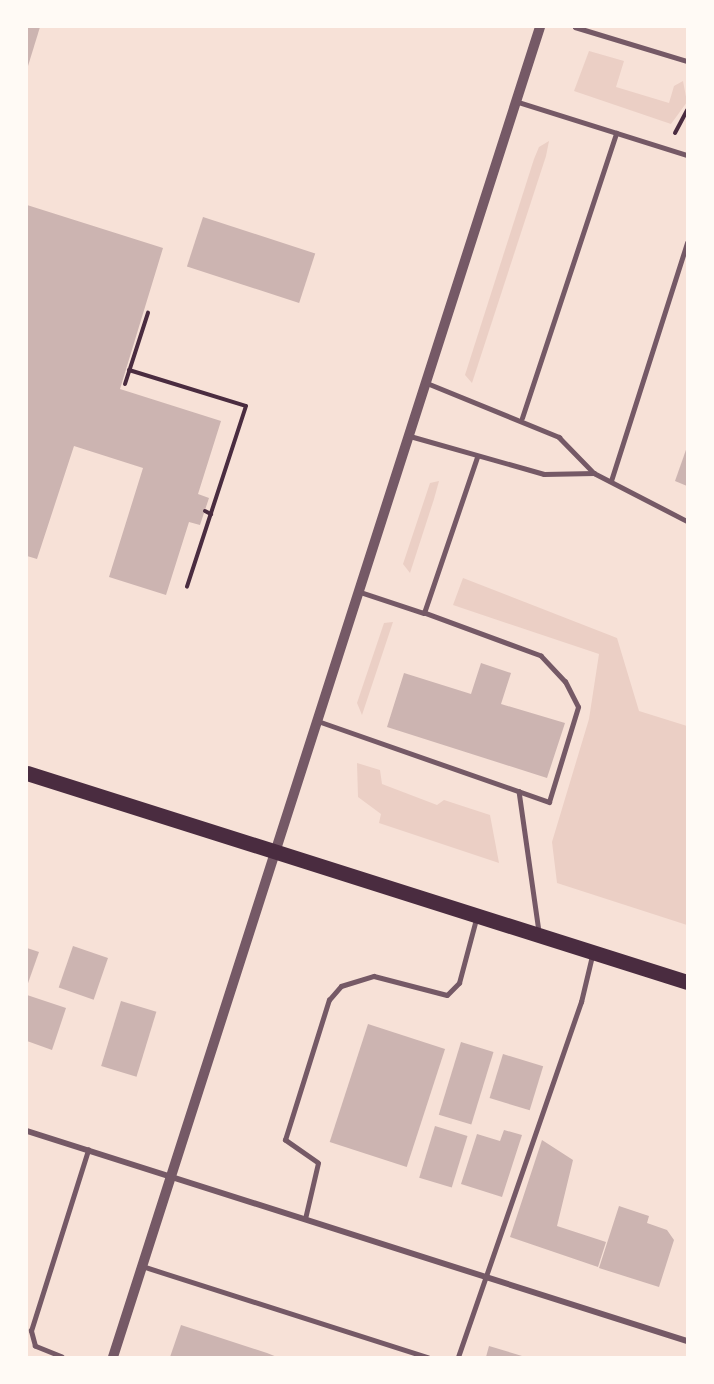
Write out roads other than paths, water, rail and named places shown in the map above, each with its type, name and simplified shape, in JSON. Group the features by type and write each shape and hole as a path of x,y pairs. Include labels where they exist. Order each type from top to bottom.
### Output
{"main road":[{"path":"27,773 687,982"}],"street":[{"path":"112,1357 278,853 540,27"},
{"path":"27,1131 687,1341"}],"lane":[{"path":"575,27 598,28 687,61"},
{"path":"515,101 687,155"},
{"path":"522,418 616,133"},
{"path":"611,482 687,243"},
{"path":"427,383 522,418 558,437 594,473 687,521"},
{"path":"410,436 477,457 544,474 594,473"},
{"path":"424,613 477,457"},
{"path":"318,721 549,802 578,707 565,682 541,656 360,592"},
{"path":"519,791 540,936"},
{"path":"304,1219 318,1163 285,1140 329,1000 341,986 374,976 447,995 459,983 477,916"},
{"path":"458,1357 489,1279 581,1002 592,953"},
{"path":"62,1357 35,1346 31,1331 88,1150"},
{"path":"142,1266 428,1357"}]}
